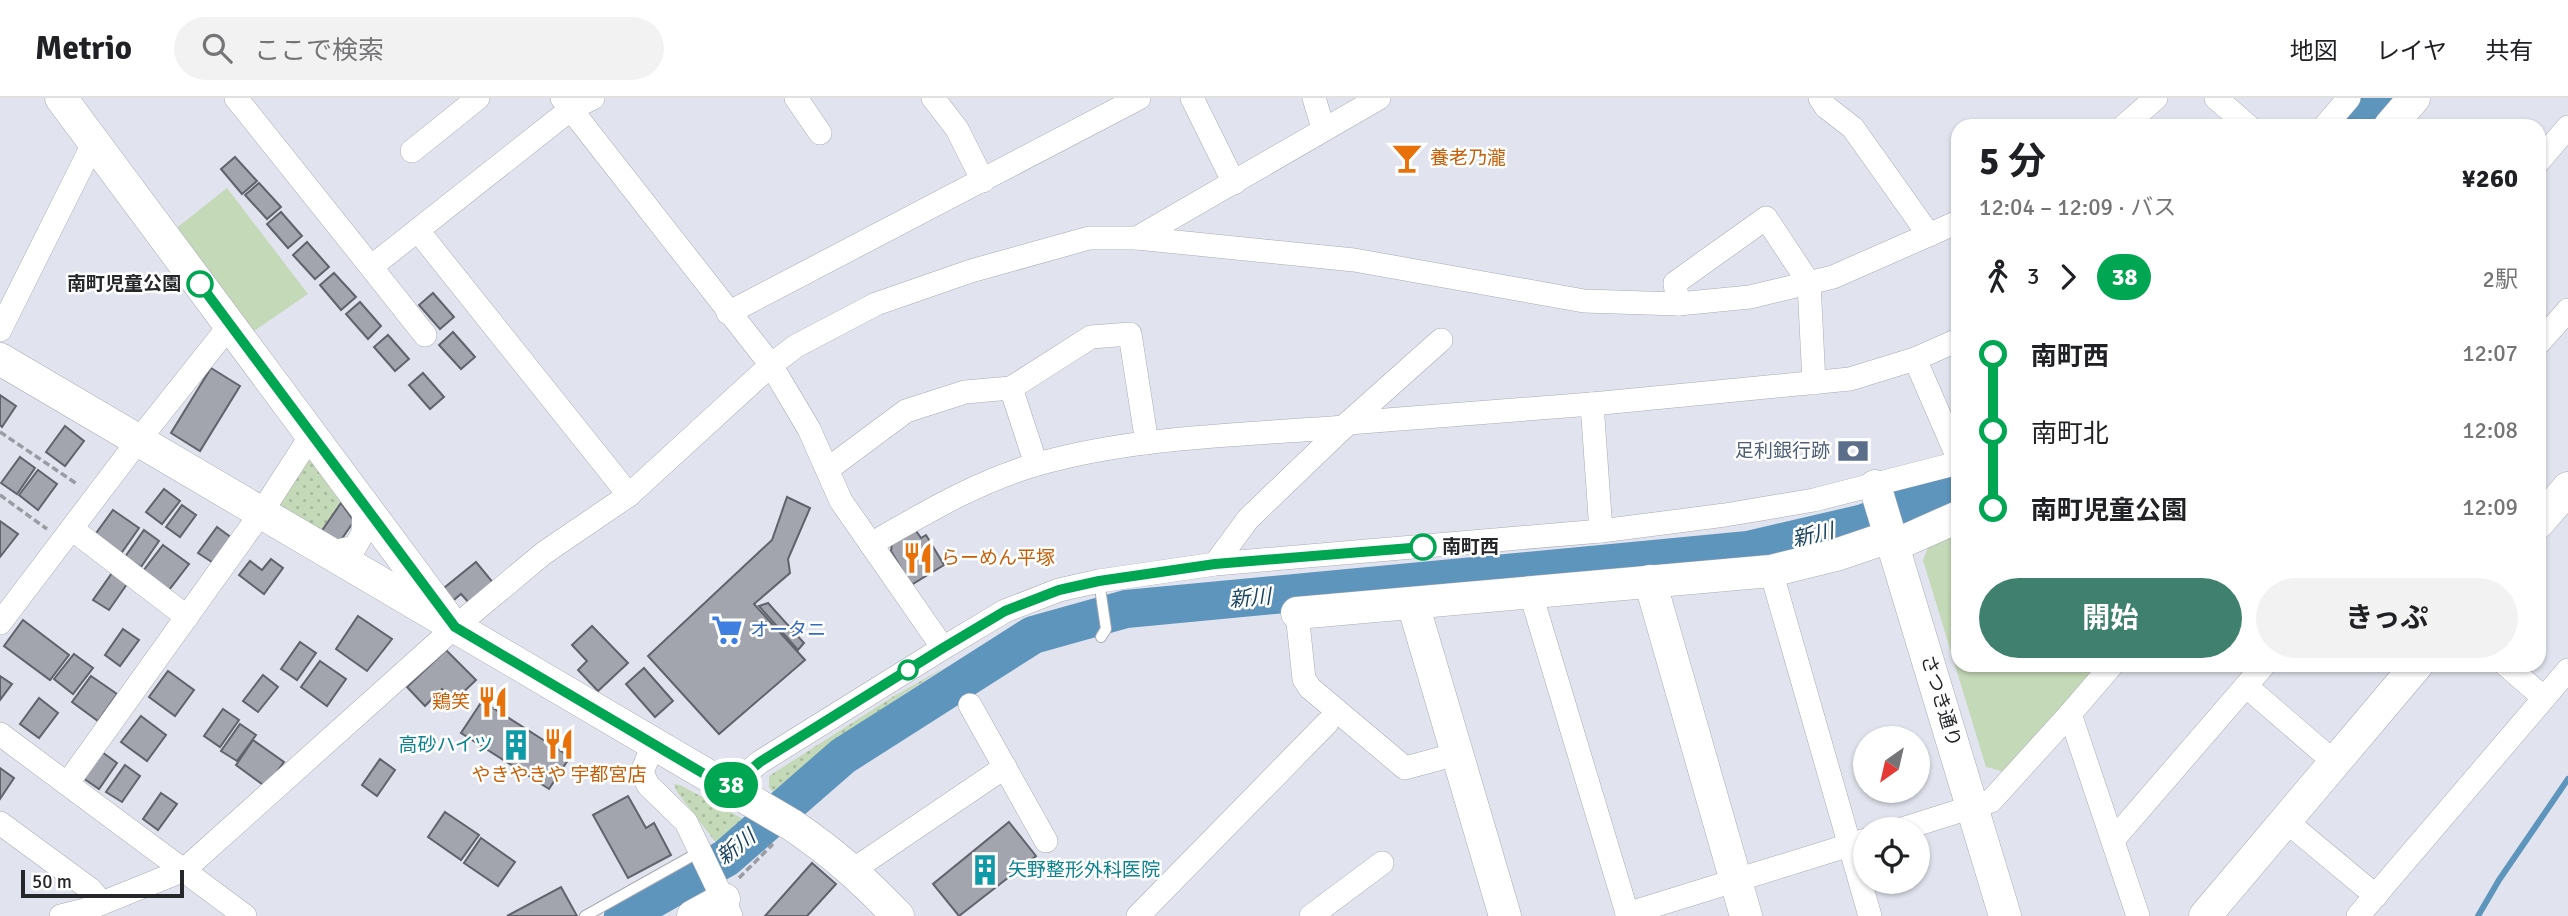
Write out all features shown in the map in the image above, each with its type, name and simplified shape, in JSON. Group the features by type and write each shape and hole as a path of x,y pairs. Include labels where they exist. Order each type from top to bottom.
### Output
{"street":[{"path":"61,98 455,627"},
{"path":"236,98 425,335"},
{"path":"412,151 478,98"},
{"path":"371,267 419,232 566,103 593,98"},
{"path":"796,98 820,132"},
{"path":"933,98 957,129 983,181"},
{"path":"728,313 1139,98"},
{"path":"1192,98 1234,183"},
{"path":"1314,98 1324,128"},
{"path":"1137,238 1379,98"},
{"path":"1820,98 1826,107 1853,128 1930,235"},
{"path":"2216,98 2240,119"},
{"path":"2331,119 2349,98"},
{"path":"2396,119 2414,98"},
{"path":"566,103 771,365 810,429 841,501 943,648"},
{"path":"2546,153 2568,127"},
{"path":"0,330 94,142"},
{"path":"1678,304 1675,283 1766,218 1809,283 1814,383"},
{"path":"61,916 92,910 184,870 455,627 544,553 629,495 771,365 796,346 876,304 971,271 1089,238 1137,238 1353,260 1584,301 1678,304 1749,297 1833,277 1951,225"},
{"path":"419,232 629,495"},
{"path":"2546,335 2568,310"},
{"path":"0,623 230,325"},
{"path":"828,469 906,411 965,392 1011,388 1091,337 1130,334 1147,443"},
{"path":"1215,564 1248,519 1346,425 1441,340"},
{"path":"871,544 958,494 1037,464 1094,451 1147,443 1850,379 1916,359 1951,343"},
{"path":"0,359 792,825 853,870 898,916"},
{"path":"1916,359 1951,444"},
{"path":"1011,388 1037,464"},
{"path":"1592,404 1601,531"},
{"path":"67,784 261,513 312,434"},
{"path":"1457,754 1405,768 1310,688 1304,679 1297,613 1771,571 1836,555 1951,467"},
{"path":"2546,514 2568,488"},
{"path":"330,553 355,547 363,533 364,505"},
{"path":"728,788 760,762 943,648 1005,611 1059,590 1100,592 1215,564 1601,531 1774,508 1886,519 1951,517"},
{"name":"さつき通り","path":"1886,519 2005,916"},
{"path":"67,535 187,617"},
{"path":"1771,571 1853,829"},
{"path":"1650,581 1746,916"},
{"path":"1530,591 1627,915 1853,843"},
{"path":"1413,604 1505,916"},
{"path":"2358,916 2568,670"},
{"path":"1930,820 1991,801 2106,672"},
{"path":"2113,840 2258,672"},
{"path":"2205,916 2411,672"},
{"path":"2514,672 2544,698"},
{"path":"2246,686 2334,762"},
{"path":"970,705 1046,841"},
{"path":"2070,715 2138,916"},
{"path":"1138,916 1327,723"},
{"path":"0,734 245,916"},
{"path":"653,745 642,772 648,785 686,822 726,903 694,916"},
{"path":"853,870 1005,767"},
{"path":"2286,821 2376,896"},
{"path":"0,823 90,889 92,910"},
{"path":"1311,916 1382,863"},
{"path":"1866,894 1870,916"}],"lane":[{"path":"1100,592 1103,633"},
{"path":"585,916 703,855"}],"path":[{"path":"0,432 96,497"},
{"path":"0,495 67,535"},
{"path":"726,903 792,825"}],"green space":[{"name":"南町児童公園","path":"227,188 308,294 251,333 174,230"},
{"path":"305,453 354,521 339,543 273,503"},
{"path":"1951,536 1951,652 1923,560 1929,545"},
{"path":"947,666 836,741 773,792 769,787 769,776 894,696"},
{"path":"1957,672 2091,672 2006,772 1986,767"},
{"path":"674,784 745,820 717,844 677,792"}],"building":[{"path":"235,157 257,181 242,194 221,169"},
{"path":"259,183 281,207 267,219 245,195"},
{"path":"281,212 302,236 288,248 267,224"},
{"path":"307,242 329,267 315,279 293,255"},
{"path":"334,273 356,297 341,310 320,285"},
{"path":"433,293 454,317 440,329 419,305"},
{"path":"360,302 381,326 368,339 346,314"},
{"path":"453,332 475,357 461,369 439,345"},
{"path":"388,335 409,359 395,371 374,347"},
{"path":"211,368 240,386 200,451 171,433"},
{"path":"423,373 444,397 430,409 409,385"},
{"path":"0,395 16,406 2,427 0,425"},
{"path":"65,426 84,441 65,466 46,452"},
{"path":"20,457 35,468 17,494 1,483"},
{"path":"38,470 57,484 38,510 19,495"},
{"path":"164,489 180,501 162,524 146,512"},
{"name":"オータニ","path":"787,497 810,508 788,559 790,573 754,604 805,660 719,734 648,656 772,540"},
{"path":"341,503 354,521 339,543 321,532"},
{"path":"182,505 196,515 180,537 166,527"},
{"path":"113,510 139,528 120,555 94,536"},
{"path":"0,521 18,534 0,557"},
{"name":"らーめん平塚","path":"912,525 921,538 926,535 944,565 911,585 891,551 893,535"},
{"path":"217,527 236,541 218,566 198,553"},
{"path":"144,530 159,541 141,567 125,557"},
{"path":"163,545 189,564 169,590 143,571"},
{"path":"271,559 283,568 264,594 239,575 250,561 262,570"},
{"path":"476,562 495,585 471,605 461,594 449,604 439,592"},
{"path":"112,573 127,584 109,610 93,600"},
{"path":"768,603 804,643 798,650 759,606"},
{"path":"358,616 392,639 367,671 336,649"},
{"path":"23,620 69,655 50,680 4,646"},
{"path":"592,626 628,663 598,691 578,670 587,661 572,645"},
{"path":"123,629 139,640 120,666 105,655"},
{"path":"300,642 316,653 297,680 281,669"},
{"path":"446,650 476,680 454,701 442,689 425,706 407,687"},
{"path":"74,654 93,668 73,694 54,679"},
{"path":"320,661 346,679 327,706 301,687"},
{"path":"644,668 673,701 655,717 626,684"},
{"path":"168,671 194,690 175,716 149,697"},
{"path":"263,675 278,687 258,712 243,701"},
{"path":"0,676 12,684 0,700"},
{"path":"91,676 117,694 98,721 72,702"},
{"path":"39,698 58,713 39,738 20,724"},
{"name":"高砂ハイツ","path":"482,701 570,757 549,789 461,733"},
{"path":"223,709 239,720 220,747 204,736"},
{"path":"141,716 166,735 147,761 121,742"},
{"path":"240,724 256,735 237,761 221,751"},
{"path":"253,740 284,762 266,787 236,765"},
{"path":"102,752 117,763 99,789 83,778"},
{"path":"380,759 395,770 377,796 362,785"},
{"path":"125,765 140,776 122,802 106,792"},
{"path":"0,768 14,778 0,799"},
{"path":"161,793 177,804 158,830 143,819"},
{"path":"628,796 646,828 654,823 671,855 628,878 593,815"},
{"path":"445,812 479,835 461,860 428,837"},
{"name":"矢野整形外科医院","path":"1009,822 1036,856 959,916 933,884"},
{"path":"481,838 515,862 498,886 464,863"},
{"path":"812,863 836,884 807,916 765,916"},
{"path":"561,887 577,916 507,916"}],"waterway":[{"name":"新川","path":"2358,119 2376,98"},
{"name":"新川","path":"623,916 726,858 843,756 1033,635 1126,609 1748,550 1864,523 1951,489"},
{"path":"2478,916 2499,880 2568,779"}],"bus line":[{"name":"38","path":"200,284 455,627 728,788 760,762 943,648 1005,611 1059,590 1099,581 1215,564 1423,547"}],"place":[{"name":"養老乃瀧","path":"1407,158"},
{"name":"南町児童公園","path":"200,284"},
{"name":"足利銀行跡","path":"1853,451"},
{"name":"南町西","path":"1423,547"},
{"name":"らーめん平塚","path":"918,558"},
{"name":"オータニ","path":"727,630"},
{"name":"鶏笑","path":"493,702"},
{"name":"やきやきや 宇都宮店","path":"559,744"},
{"name":"高砂ハイツ","path":"516,745"},
{"name":"矢野整形外科医院","path":"985,870"}]}
